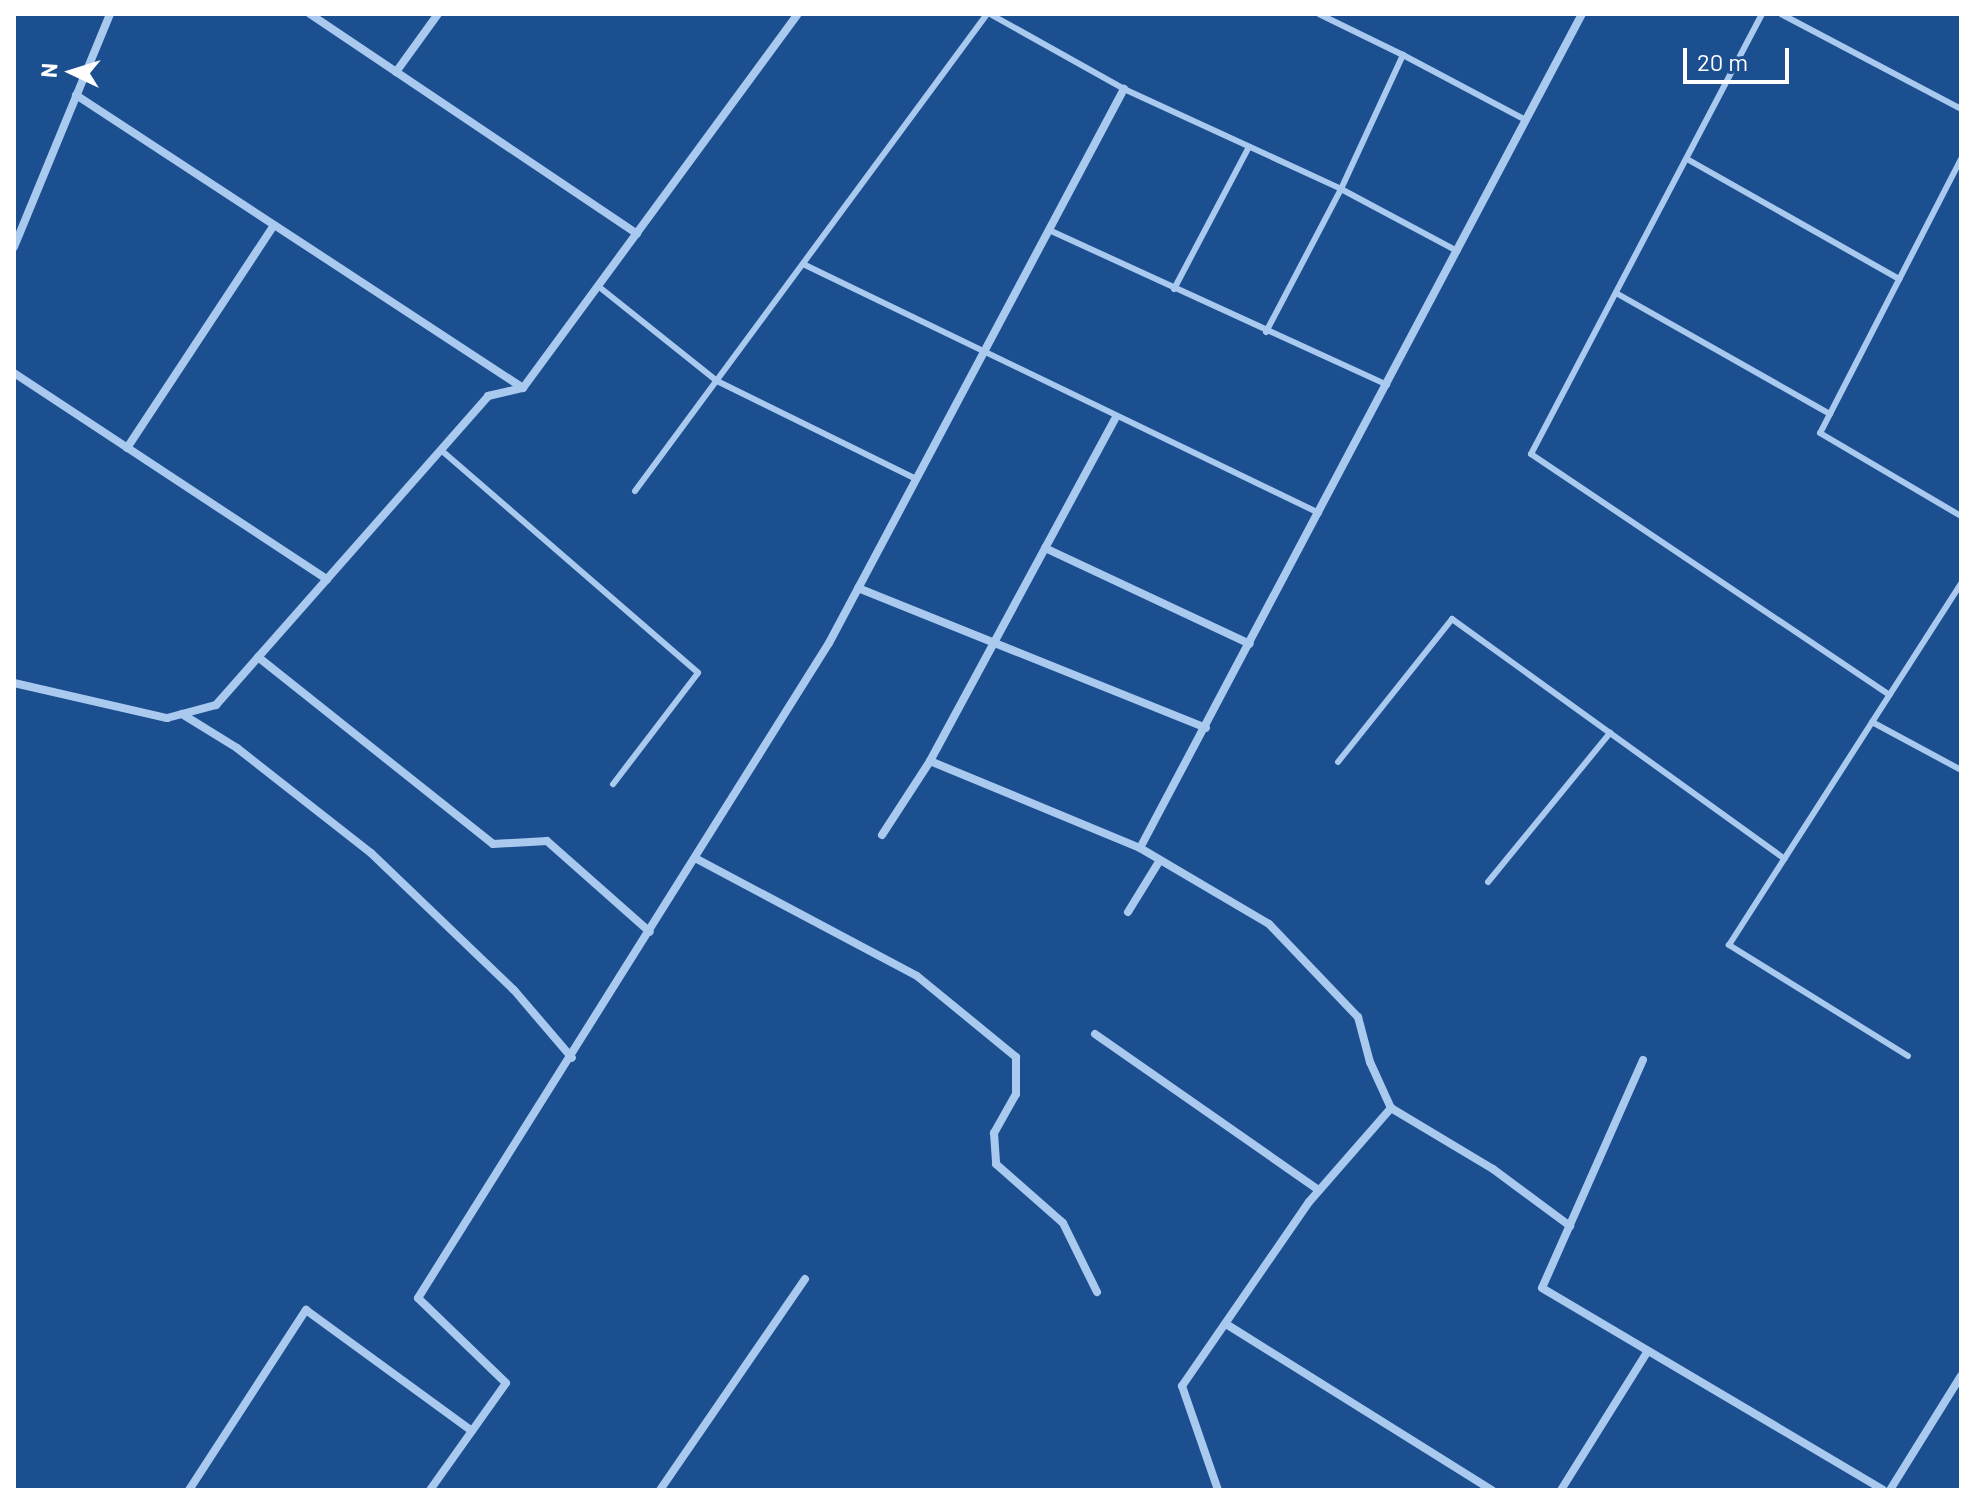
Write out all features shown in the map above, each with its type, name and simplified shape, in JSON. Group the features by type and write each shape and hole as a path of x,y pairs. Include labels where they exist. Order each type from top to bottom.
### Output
{"street":[{"path":"14,247 110,14"},
{"path":"310,14 637,234"},
{"path":"396,72 438,14"},
{"path":"14,683 167,718 216,705 488,396 523,388 798,14"},
{"path":"1140,848 1582,14"},
{"path":"430,1490 506,1383 418,1298 572,1058 858,588 1124,89"},
{"path":"76,95 523,388"},
{"path":"127,448 274,225"},
{"path":"14,373 327,579"},
{"path":"882,835 930,761 1116,417"},
{"path":"1045,548 1250,644"},
{"path":"858,588 1206,728"},
{"path":"258,657 493,844 547,841 650,932"},
{"path":"182,714 237,748 371,853 514,990 572,1058"},
{"path":"930,761 1140,848 1269,924 1358,1017 1370,1062 1391,1108 1493,1169 1570,1226"},
{"path":"695,858 917,976 1016,1057 1016,1094 994,1133 996,1164 1063,1223 1097,1292"},
{"path":"1128,912 1160,860"},
{"path":"1095,1034 1319,1190"},
{"path":"1643,1060 1542,1288 1883,1490"},
{"path":"1218,1490 1182,1386 1319,1190 1391,1108"},
{"path":"660,1490 805,1279"},
{"path":"189,1490 306,1310 472,1431"},
{"path":"1226,1324 1492,1490"},
{"path":"1561,1490 1648,1351"},
{"path":"1890,1490 1961,1376"}],"lane":[{"path":"635,491 989,14 1124,89 1341,189 1457,251"},
{"path":"1319,14 1526,120"},
{"path":"1762,14 1531,454 1890,695"},
{"path":"1781,14 1961,109"},
{"path":"1266,332 1341,189 1403,55"},
{"path":"1174,289 1249,147"},
{"path":"1687,159 1899,279"},
{"path":"1961,159 1820,433 1961,516"},
{"path":"1049,230 1387,385"},
{"path":"803,264 983,354 1319,513"},
{"path":"598,286 717,381 916,479"},
{"path":"1616,293 1830,414"},
{"path":"441,450 698,673 613,784"},
{"path":"1908,1056 1729,945 1961,583"},
{"path":"1338,762 1452,619 1785,859"},
{"path":"1872,722 1961,770"},
{"path":"1488,882 1610,733"}]}
